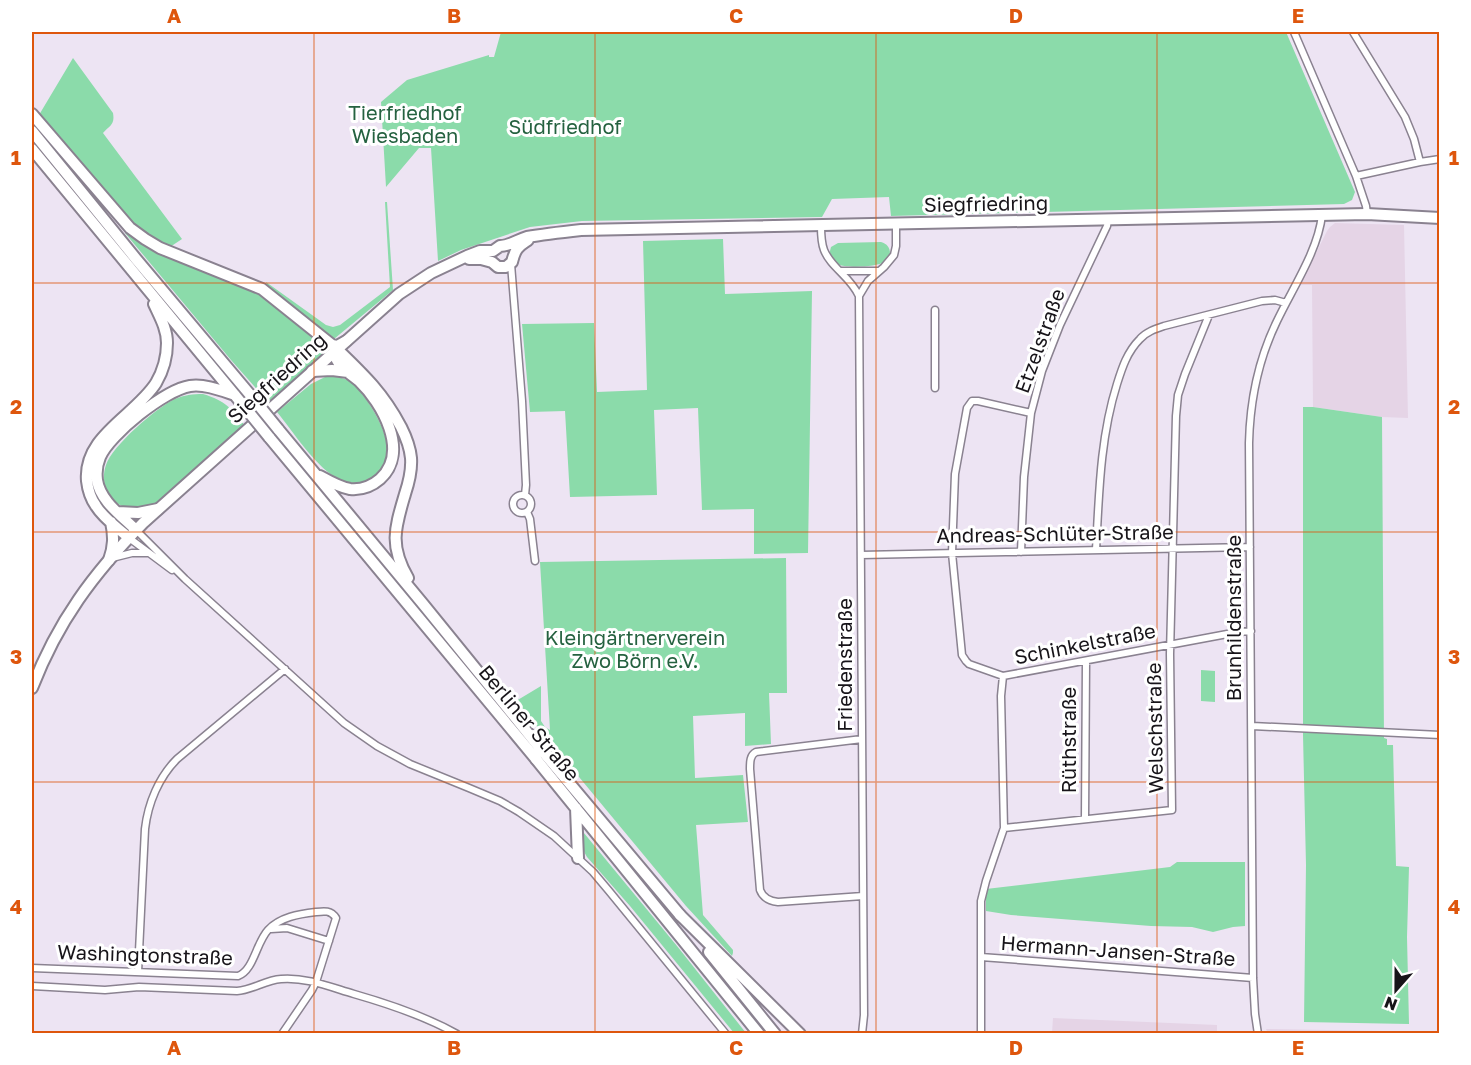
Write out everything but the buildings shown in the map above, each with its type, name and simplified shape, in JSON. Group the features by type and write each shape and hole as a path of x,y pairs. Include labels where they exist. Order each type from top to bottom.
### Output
{"main road":[{"path":"32,114 130,228 160,248 262,289 332,345 341,345"},
{"path":"32,131 423,604"},
{"path":"32,149 146,288 163,322 167,353 155,384 95,447 87,469 87,485 92,500 101,513 111,522 133,534"},
{"name":"Siegfriedring","path":"32,688 57,632 82,593 109,560 158,509 402,292 431,273 475,253 503,257 519,240 581,230 1367,214 1440,218"},
{"name":"Berliner Straße","path":"146,288 576,807 759,1034"},
{"path":"312,471 342,487 361,489 380,479 390,465 393,451 392,440 385,416 367,390 341,365 336,357 341,345"},
{"path":"341,345 386,400 409,446 410,478 397,522 395,542 402,567 423,604"},
{"path":"312,371 348,372"},
{"path":"133,534 100,490 97,468 104,450 114,438 150,407 180,388 202,386 235,395"},
{"path":"118,512 138,513 158,509"},
{"path":"109,560 114,537 111,522"},
{"name":"Berliner Straße","path":"423,604 680,915 775,1034"},
{"path":"576,807 578,858"},
{"path":"680,915 800,1034"}],"street":[{"path":"1294,32 1356,176 1367,214"},
{"path":"1353,32 1405,117 1420,162"},
{"path":"1356,176 1440,159"},
{"name":"Brunhildenstraße","path":"1258,1034 1253,978 1249,436 1252,403 1261,362 1272,332 1314,246 1322,215"},
{"name":"Etzelstraße","path":"1021,552 1024,477 1031,413 1046,362 1108,220"},
{"path":"859,296 868,281 894,255 896,224"},
{"path":"821,226 821,240 825,252 853,285 859,296"},
{"path":"503,257 513,288"},
{"path":"503,257 513,288 522,401 525,495"},
{"path":"840,271 879,271"},
{"name":"Friedenstraße","path":"859,296 864,1015 862,1034"},
{"path":"1096,550 1099,483 1106,424 1124,361 1132,348 1152,330 1245,304 1275,300 1286,303"},
{"path":"935,310 935,388"},
{"name":"Welschstraße","path":"1004,828 1172,810 1170,726 1176,416 1178,395 1209,315"},
{"path":"952,553 955,474 965,413 969,404 972,401 978,401 1031,413"},
{"path":"525,495 530,499 532,505 527,512 518,513 513,506 516,497 525,495"},
{"path":"527,512 530,519 535,561"},
{"path":"133,534 148,554 185,579"},
{"path":"133,534 344,723 377,746 410,764 500,801 554,836 609,891 726,1034"},
{"name":"Andreas-Schlüter-Straße","path":"861,555 1250,547"},
{"name":"Schinkelstraße","path":"952,553 963,658 969,664 1003,676 1251,631"},
{"path":"109,560 124,554 148,554"},
{"name":"Rüthstraße","path":"1085,819 1086,661"},
{"path":"138,972 145,829 155,791 166,770 177,759 285,669"},
{"path":"981,1034 983,891 1004,828 1001,696 1003,676"},
{"path":"1252,726 1440,735"},
{"path":"862,739 756,752 751,759 750,769 762,895 778,902 863,896"},
{"path":"268,930 302,913 328,911 336,918 316,982 282,1034"},
{"path":"268,930 287,928 329,941"},
{"name":"Washingtonstraße","path":"32,968 238,976 246,971 268,930"},
{"name":"Hermann-Jansen-Straße","path":"981,957 1253,978"},
{"path":"32,986 105,990 139,987 237,992 248,990 266,981 282,979 316,982 410,1012 457,1034"}],"shaded area":[{"path":"1335,223 1404,225 1408,418 1382,417 1313,407 1312,285 1300,285 1327,231"},
{"path":"1053,1018 1217,1025 1217,1033 1052,1033"},
{"path":"1266,1029 1383,1031 1383,1033 1268,1034"}],"green space":[{"name":"Südfriedhof","path":"501,32 1286,32 1355,192 1352,200 1344,204 891,216 889,197 832,199 822,217 582,221 530,227 461,250 438,261 431,148 419,148 386,187 381,102 407,80 489,55 489,57 494,57"},
{"path":"73,58 113,113 113,122 103,133 182,239 167,249 134,228 39,115"},
{"path":"385,202 387,202 393,290 334,339 266,282 326,325 333,327 340,325 390,287"},
{"path":"129,231 260,293 306,328 321,345 324,354 270,404 125,233"},
{"path":"723,239 725,294 812,291 808,553 754,554 754,509 702,510 698,408 654,410 657,495 570,497 565,411 530,412 522,324 594,323 597,392 647,390 643,241"},
{"path":"881,242 888,246 890,254 881,264 844,266 837,264 829,255 831,247 838,243"},
{"path":"327,376 344,379 355,385 380,422 387,444 385,465 378,474 367,481 347,482 328,472 312,456 277,412 311,384"},
{"path":"203,394 228,406 246,427 154,504 138,509 115,502 106,489 104,474 110,457 117,448 147,418 167,403 182,397"},
{"path":"1303,407 1382,417 1384,738 1387,739 1387,745 1393,745 1396,866 1409,867 1407,937 1409,1024 1304,1022 1306,865 1303,735"},
{"name":"Kleingärtnerverein Zwo Börn e.V.","path":"786,558 787,693 769,693 771,744 745,746 745,713 693,716 695,778 743,775 748,822 696,825 703,915 733,950 732,956 686,906 516,701 541,686 541,721 550,730 540,562"},
{"path":"1201,670 1215,671 1215,702 1201,701"},
{"path":"579,827 746,1033 734,1033 587,857 582,846"},
{"path":"1177,862 1245,862 1245,926 1213,932 1192,927 1151,926 986,911 986,889 1170,867"}],"park label":[{"name":"Tierfriedhof Wiesbaden","path":"405,124"}]}
